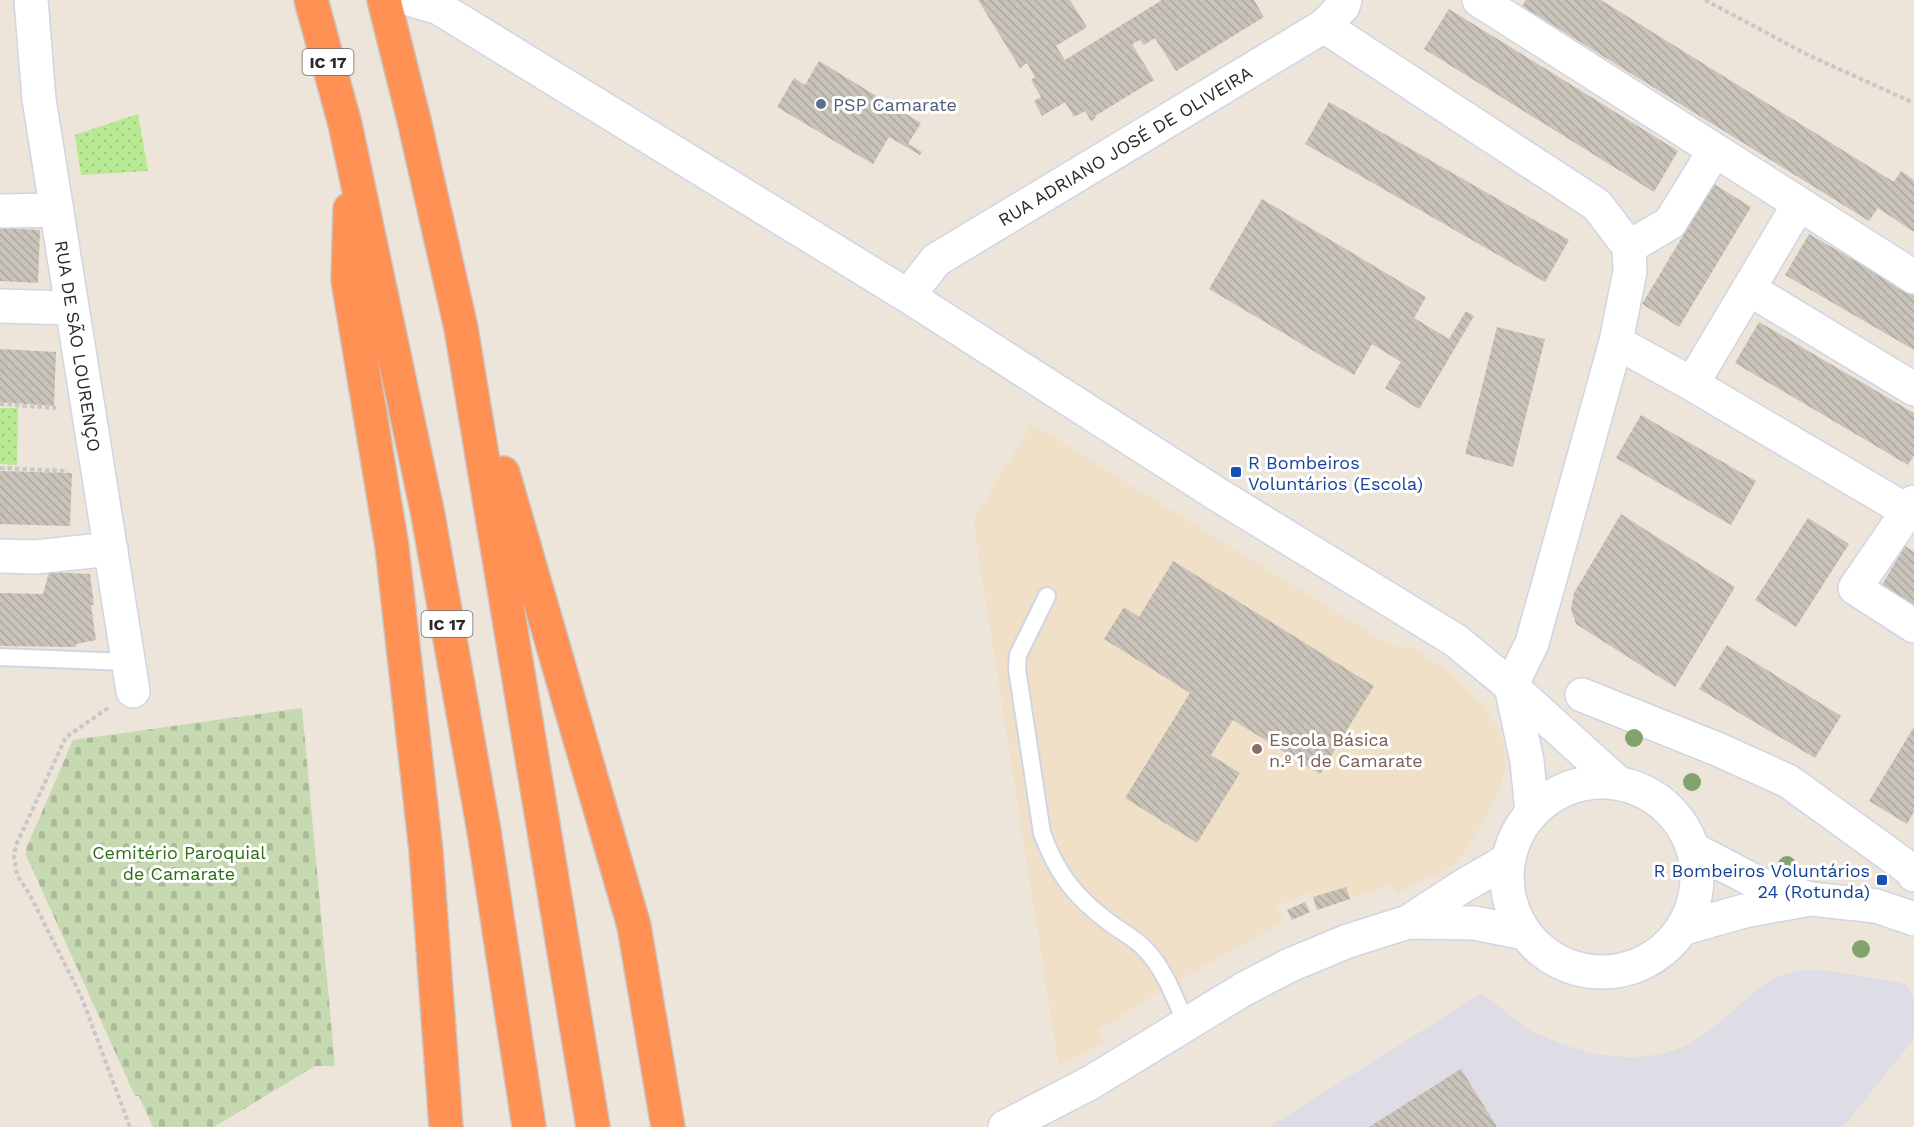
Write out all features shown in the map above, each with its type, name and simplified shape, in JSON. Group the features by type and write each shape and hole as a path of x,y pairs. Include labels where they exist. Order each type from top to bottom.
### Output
{"highway":[{"name":"IC 17","path":"310,0 345,124 428,515 484,831 529,1127"},
{"path":"384,0 461,328 593,1127"},
{"path":"352,156 348,280 394,570 426,851 446,1127"},
{"path":"461,328 634,926 668,1127"}],"street":[{"name":"RUA DE SÃO LOURENÇO","path":"31,0 39,99 131,677"},
{"name":"RUA ADRIANO JOSÉ DE OLIVEIRA","path":"908,296 936,260 1324,26 1343,6 1345,0"},
{"path":"1479,0 1914,278"},
{"path":"430,3 908,296 1220,496 1455,640 1511,686 1618,783"},
{"path":"1324,26 1597,205 1629,247 1630,271 1616,342 1532,643 1511,686 1527,761 1532,812"},
{"path":"1629,247 1670,223 1715,150"},
{"path":"1692,384 1799,204"},
{"path":"0,211 57,210"},
{"path":"1749,289 1914,389"},
{"path":"0,306 72,308"},
{"path":"1616,342 1912,510 1855,588 1914,626"},
{"path":"0,556 35,557 111,549"},
{"path":"1582,695 1717,749 1788,781 1913,870"},
{"path":"1587,783 1618,783 1644,791 1665,806 1683,825 1694,849 1698,876 1694,903 1684,928 1664,951 1646,962 1636,967 1606,973 1575,969 1547,956 1525,933 1513,911 1507,886 1508,861 1521,826 1532,812 1557,793 1587,783"},
{"path":"1694,849 1760,884 1811,898 1876,906 1914,919"},
{"path":"1005,1127 1090,1083 1244,988 1290,965 1348,941 1408,922 1508,861"},
{"path":"1684,928 1744,911 1811,898"},
{"path":"1408,922 1474,923 1525,933"}],"lane":[{"path":"1047,596 1018,655 1017,669 1042,833 1061,875 1076,895 1148,951 1186,1023"},
{"path":"0,657 131,677"}],"path":[{"path":"1705,0 1808,55 1914,103"},
{"path":"0,404 88,410"},
{"path":"0,468 99,472"},
{"path":"130,1127 81,996 30,895 17,875 14,856 16,845 66,737 131,677"}],"shaded area":[{"name":"Escola Básica n.º 1 de Camarate","path":"1032,424 1390,645 1415,649 1435,662 1456,678 1482,704 1500,731 1505,754 1502,787 1470,845 1452,867 1396,894 1392,885 1317,910 1311,891 1277,906 1284,922 1179,980 1098,1030 1104,1041 1059,1067 973,520"},
{"path":"1801,970 1822,970 1897,982 1906,985 1914,999 1914,1039 1843,1127 1269,1127 1482,993 1527,1029 1562,1044 1592,1054 1636,1058 1666,1053 1688,1045 1709,1031 1760,987 1779,976"}],"green space":[{"path":"138,114 148,171 81,175 75,135"},
{"path":"0,408 18,408 17,465 0,464"},
{"name":"Cemitério Paroquial de Camarate","path":"302,708 335,1066 315,1066 214,1127 153,1127 139,1096 135,1096 26,855 26,849 73,740"}],"building":[{"path":"978,0 1070,0 1087,27 1056,46 1065,60 1162,0 1254,0 1264,17 1176,71 1155,38 1144,45 1140,40 1132,44 1154,80 1095,116 1096,118 1091,121 1085,111 1074,117 1065,102 1042,116 1034,101 1041,97 1031,80 1035,77 1027,63 1020,68"},
{"path":"1526,0 1601,0 1894,182 1901,171 1914,180 1914,232 1878,208 1869,221 1522,6"},
{"path":"1449,9 1678,151 1654,192 1424,49"},
{"path":"819,61 921,123 908,144 922,152 920,155 889,137 873,164 777,107 794,78 805,85"},
{"path":"1329,102 1569,240 1545,282 1305,144"},
{"path":"1714,184 1751,207 1679,327 1642,304"},
{"path":"1262,199 1426,297 1414,318 1449,339 1466,311 1474,316 1419,409 1385,388 1401,362 1372,344 1354,375 1209,289"},
{"path":"0,228 40,230 38,283 0,281"},
{"path":"1809,234 1914,295 1914,350 1785,275"},
{"path":"1759,322 1914,413 1914,455 1908,465 1735,363"},
{"path":"1497,327 1545,339 1513,467 1465,454"},
{"path":"0,349 56,352 54,406 0,402"},
{"path":"1641,415 1756,481 1731,525 1616,458"},
{"path":"0,471 72,473 70,526 0,524"},
{"path":"1621,514 1735,587 1675,687 1576,624 1571,609 1574,593"},
{"path":"1808,518 1849,544 1796,627 1755,600"},
{"path":"1905,546 1914,552 1914,612 1879,590"},
{"path":"1173,561 1374,686 1320,774 1233,720 1211,755 1240,773 1197,843 1125,798 1190,693 1104,639 1124,607 1139,617"},
{"path":"49,572 90,574 94,605 91,605 96,640 76,644 76,647 0,646 0,593 43,594"},
{"path":"1727,645 1841,716 1815,758 1699,689"},
{"path":"1914,727 1914,812 1907,824 1869,801"},
{"path":"1346,887 1350,899 1317,910 1313,897"},
{"path":"1305,902 1310,912 1292,920 1287,910"},
{"path":"1461,1069 1497,1127 1369,1127"}],"place":[{"name":"PSP Camarate","path":"821,104"},
{"name":"R Bombeiros Voluntários (Escola)","path":"1236,472"},
{"name":"Escola Básica n.º 1 de Camarate","path":"1257,749"},
{"name":"R Bombeiros Voluntários 24 (Rotunda)","path":"1882,880"}]}
